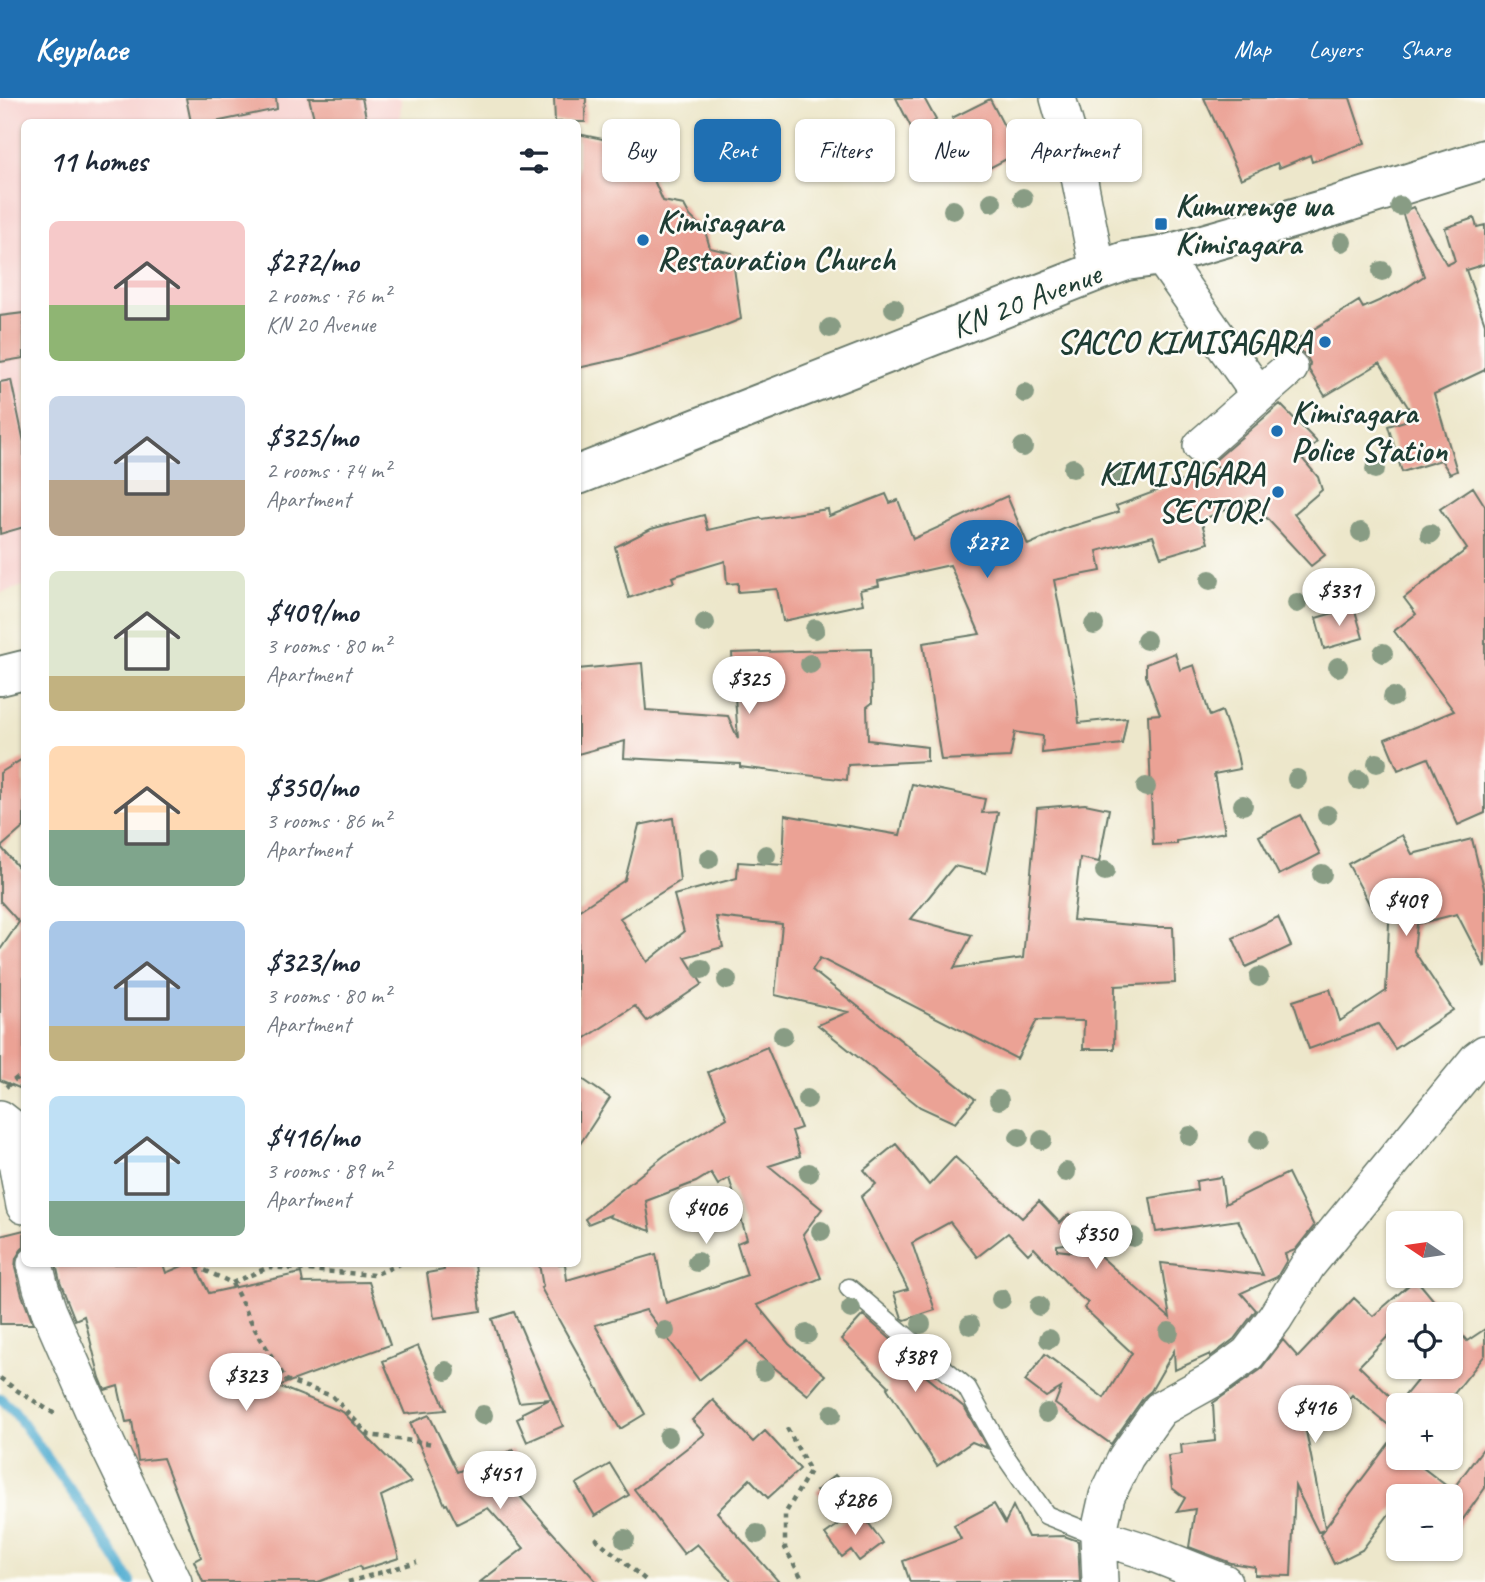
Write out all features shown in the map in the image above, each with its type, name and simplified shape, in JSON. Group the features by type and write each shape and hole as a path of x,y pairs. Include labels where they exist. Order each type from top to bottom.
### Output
{"main road":[{"name":"KN 20 Avenue","path":"581,474 1126,261 1161,256 1329,208 1485,159"},
{"path":"0,676 21,671"}],"street":[{"path":"1058,98 1075,157 1098,271"},
{"path":"1161,256 1259,395"},
{"path":"1201,446 1290,368"},
{"path":"1100,1582 1098,1536 1107,1496 1126,1457 1160,1409 1212,1380 1248,1354 1275,1318 1308,1265 1477,1059 1485,1053"},
{"path":"0,1118 9,1125 21,1190"},
{"path":"36,1267 60,1336 109,1448 174,1582"},
{"path":"1098,1536 1151,1553 1224,1582"}],"lane":[{"path":"849,1288 967,1388 1001,1450 1046,1515 1098,1536"}],"path":[{"path":"0,1092 21,1074"},
{"path":"200,1267 232,1283 286,1380 332,1396 369,1436 434,1444"},
{"path":"232,1283 269,1267 374,1275 393,1267"},
{"path":"0,1378 63,1419"},
{"path":"787,1428 810,1471 785,1514 785,1548 804,1582"},
{"path":"594,1538 648,1582"},
{"path":"348,1582 417,1562"}],"shaded area":[{"path":"0,98 401,98 400,119 21,119 21,587 0,593"}],"building":[{"path":"186,98 276,98 277,109 229,119 190,119"},
{"path":"309,98 362,98 366,119 314,119"},
{"path":"554,98 586,98 585,122 581,122 581,119 555,119"},
{"path":"896,98 924,98 935,119 909,119 909,123"},
{"path":"1204,98 1350,98 1365,143 1312,162 1310,155 1279,168 1277,163 1241,179"},
{"path":"990,99 1006,130 1006,159 992,167 992,119 952,118"},
{"name":"Kimisagara Restauration Church","path":"581,135 602,139 602,182 655,182 663,201 684,205 690,216 705,231 710,248 732,253 741,319 709,332 623,358 581,367"},
{"path":"1413,207 1447,265 1455,261 1445,228 1474,218 1477,227 1485,225 1485,264 1466,270 1485,324 1485,370 1434,394 1457,471 1450,474 1441,460 1402,472 1388,426 1415,418 1380,363 1325,396 1309,370 1310,363 1306,355 1297,349 1293,342 1359,301 1363,308 1401,291 1424,276 1402,212"},
{"path":"21,313 21,358 0,362 0,316"},
{"path":"11,380 21,428 21,528 0,534 0,382"},
{"path":"1280,404 1317,442 1301,457 1318,477 1322,490 1294,514 1325,555 1311,566 1250,500 1201,520 1208,543 1161,557 1153,536 1097,551 1101,571 1054,580 1076,692 1079,723 1127,718 1122,744 1042,753 1043,736 1015,732 1010,757 941,760 923,643 980,634 950,565 878,581 879,586 860,590 863,604 783,621 777,589 738,592 738,583 727,584 725,561 672,577 674,582 629,598 615,547 651,529 704,515 708,530 761,518 828,509 829,516 886,494 890,503 898,500 913,539 1007,496 1028,545 1066,528 1119,512 1116,506 1194,477 1223,472 1213,462"},
{"path":"1473,487 1485,506 1485,813 1458,825 1428,758 1398,770 1385,739 1454,711 1394,631 1416,614 1404,598 1467,549 1440,509"},
{"path":"1354,607 1363,638 1324,649 1316,618"},
{"path":"871,649 872,703 867,707 868,740 927,747 927,761 848,765 847,780 740,767 740,764 624,758 625,741 581,753 581,669 642,663 646,710 728,716 738,739 732,653"},
{"path":"1175,653 1180,670 1194,665 1210,716 1222,711 1240,769 1214,774 1225,832 1177,841 1177,844 1153,845 1148,715 1160,714 1146,676 1146,664"},
{"path":"21,760 21,830 1,847 21,870 21,1089 0,1080 0,950 19,922 0,901 0,773"},
{"path":"912,784 985,799 982,813 998,812 986,873 954,866 911,919 972,935 954,968 1023,958 1037,808 1085,804 1109,809 1099,862 1080,858 1073,920 1173,927 1175,983 1115,986 1114,1049 1083,1049 1084,1021 1037,1020 1017,1059 820,958 812,970 975,1099 955,1123 920,1107 818,1025 848,1012 775,995 782,924 716,917 723,947 685,957 702,984 647,1021 635,1006 581,1041 581,909 625,880 639,825 673,818 680,881 620,918 647,962 684,932 674,895 737,878 738,862 783,865 785,815 900,835"},
{"path":"1300,815 1320,854 1279,875 1259,836"},
{"path":"1402,835 1412,854 1472,839 1485,892 1485,968 1457,914 1417,924 1414,951 1453,1010 1395,1049 1378,1024 1309,1049 1293,1001 1330,989 1340,1021 1386,991 1390,900 1372,909 1348,864"},
{"path":"1278,917 1291,946 1246,967 1233,938"},
{"path":"767,1047 801,1128 792,1131 800,1156 769,1166 822,1209 803,1234 821,1278 757,1305 789,1344 825,1375 808,1395 760,1356 748,1341 699,1380 646,1310 595,1325 645,1414 620,1429 541,1288 540,1267 565,1267 567,1280 656,1254 666,1303 747,1275 737,1243 747,1239 729,1178 718,1185 711,1173 696,1182 646,1201 651,1231 609,1217 610,1215 588,1224 585,1219 665,1155 727,1118 708,1072"},
{"path":"581,1078 610,1098 581,1142"},
{"path":"896,1144 929,1185 955,1157 1022,1218 1039,1201 1060,1223 1069,1214 1094,1240 1057,1245 1057,1250 1099,1255 1170,1318 1161,1263 1263,1275 1238,1220 1156,1232 1150,1198 1197,1190 1196,1181 1221,1177 1225,1204 1288,1173 1314,1226 1295,1250 1285,1254 1287,1260 1277,1277 1241,1293 1256,1310 1234,1339 1210,1357 1210,1354 1175,1370 1174,1351 1151,1391 1111,1444 1055,1404 1061,1388 1046,1397 1025,1381 1045,1354 1104,1398 1132,1353 1084,1308 1088,1303 1034,1248 1028,1254 1008,1233 977,1257 950,1222 912,1243 935,1310 905,1320 902,1318 894,1293 908,1289 861,1197 876,1184 864,1170"},
{"path":"21,1231 21,1250 16,1258 15,1268 33,1324 0,1324 0,1236"},
{"path":"57,1267 164,1267 166,1273 180,1267 196,1267 209,1293 301,1273 303,1283 369,1282 390,1345 278,1386 343,1412 411,1482 381,1496 399,1558 361,1570 360,1566 318,1582 203,1582 194,1561 201,1557 163,1458 138,1461 132,1421 126,1422 118,1386 105,1390 84,1316 75,1320"},
{"path":"444,1267 475,1267 481,1311 434,1318 427,1273 444,1270"},
{"path":"1406,1288 1423,1288 1435,1302 1389,1302"},
{"path":"1354,1298 1373,1316 1386,1305 1386,1338 1359,1366 1387,1393 1386,1423 1352,1395 1333,1419 1298,1390 1325,1528 1386,1447 1386,1470 1426,1470 1444,1484 1386,1484 1386,1518 1362,1550 1334,1564 1320,1535 1324,1530 1318,1532 1295,1486 1291,1576 1255,1575 1255,1567 1231,1563 1189,1547 1195,1509 1177,1512 1185,1498 1172,1488 1168,1456 1182,1454 1181,1445 1215,1441 1213,1403 1260,1370 1283,1340 1298,1357"},
{"path":"514,1312 563,1426 527,1442 517,1419 523,1416 522,1413 550,1399 519,1402 492,1319"},
{"path":"863,1315 894,1342 890,1347 965,1408 987,1448 972,1442 937,1466 887,1388 889,1386 841,1339"},
{"path":"1485,1329 1485,1355 1455,1393 1407,1393 1418,1379 1463,1379 1463,1336 1467,1341"},
{"path":"418,1346 446,1410 405,1414 383,1361"},
{"path":"713,1400 753,1442 765,1431 800,1469 768,1498 750,1479 717,1512 779,1582 732,1582 697,1544 684,1554 634,1489 705,1434 692,1420"},
{"path":"429,1415 457,1472 513,1450 525,1481 511,1486 597,1582 480,1582 524,1548 488,1508 457,1524 447,1504 445,1505 410,1423"},
{"path":"1485,1446 1485,1488 1463,1519 1463,1484 1456,1484"},
{"path":"610,1464 629,1495 595,1516 576,1484"},
{"path":"835,1475 860,1504 841,1520 816,1491"},
{"path":"994,1504 1005,1523 1013,1506 1028,1537 1064,1536 1078,1541 1080,1582 910,1582 903,1561 961,1539 954,1525"},
{"path":"859,1510 883,1543 859,1561 851,1550 842,1557 825,1534"}],"waterway":[{"path":"0,1398 13,1410 87,1513 131,1582"}],"place":[{"name":"Kumurenge wa Kimisagara","path":"1161,224"},
{"name":"Kimisagara Restauration Church","path":"643,240"},
{"name":"SACCO KIMISAGARA","path":"1325,342"},
{"name":"Kimisagara Police Station","path":"1277,431"},
{"name":"KIMISAGARA SECTOR!","path":"1278,492"}]}
